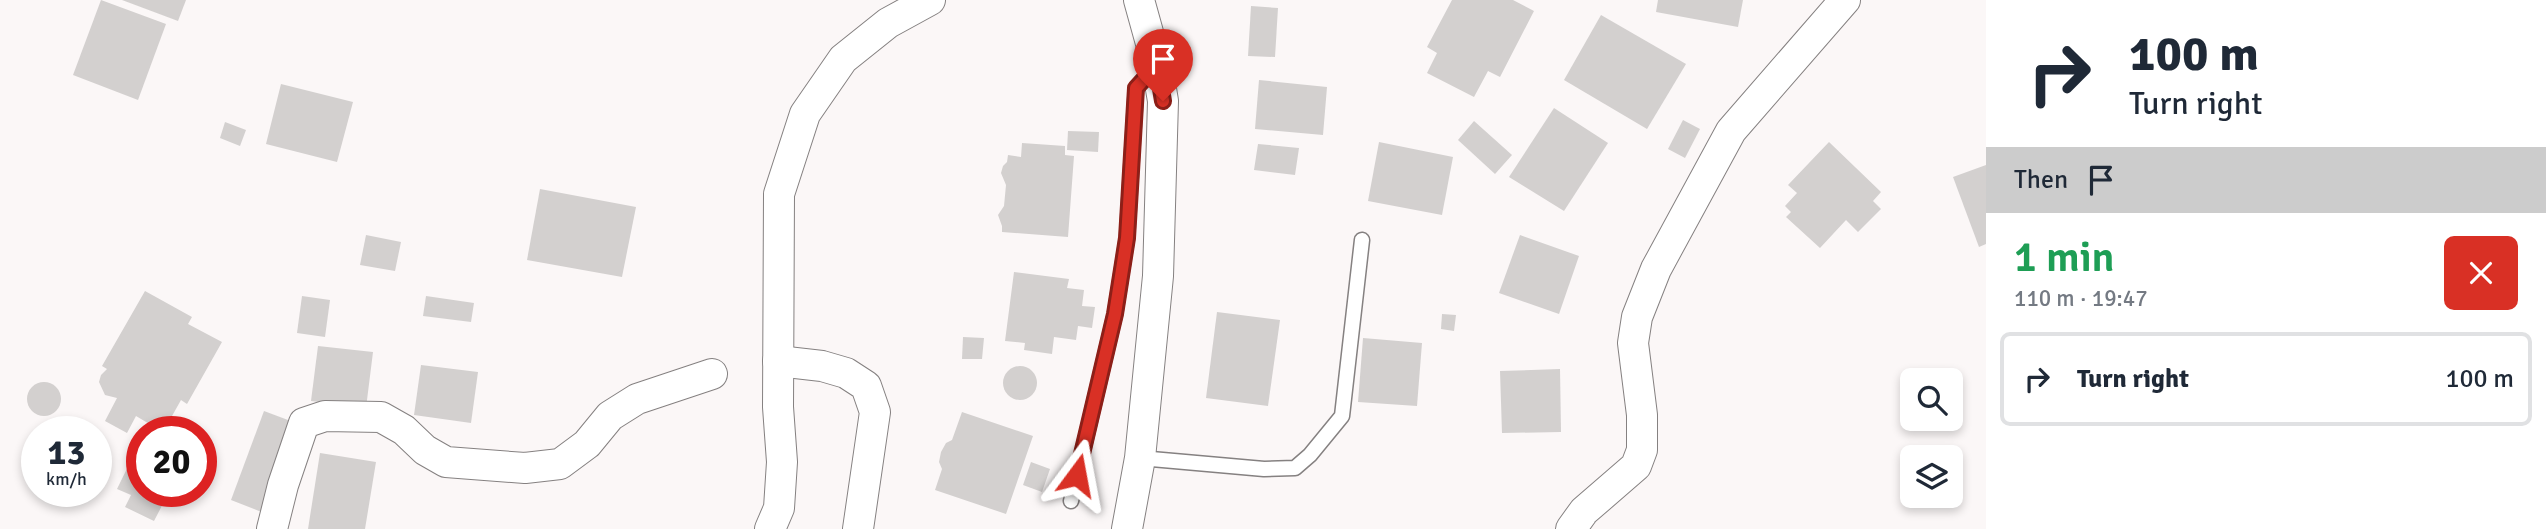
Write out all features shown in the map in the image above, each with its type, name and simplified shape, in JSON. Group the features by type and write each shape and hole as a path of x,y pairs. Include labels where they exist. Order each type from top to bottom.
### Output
{"street":[{"path":"770,529 779,508 782,462 778,407 779,194 805,114 843,59 888,23 930,0"},
{"path":"1127,529 1140,458 1158,276 1163,101 1157,65 1139,0"},
{"path":"1572,529 1584,511 1636,466 1642,450 1642,415 1633,343 1637,317 1656,269 1731,131 1845,0"},
{"path":"778,361 822,366 846,373 866,386 874,412 858,529"},
{"path":"272,529 304,423 325,416 381,417 404,430 425,450 446,462 525,468 560,464 587,444 610,416 637,399 712,374"}],"lane":[{"path":"1071,502 1115,314 1127,238 1136,88 1157,65"},
{"path":"1140,458 1265,469 1296,467 1310,455 1342,416 1362,240"}],"building":[{"path":"101,0 166,24 138,100 73,75"},
{"path":"122,0 186,0 178,21"},
{"path":"1452,0 1513,0 1534,11 1500,77 1488,71 1474,97 1427,73 1437,53 1427,47"},
{"path":"1658,0 1743,0 1738,27 1656,12"},
{"path":"1251,6 1278,8 1275,57 1248,56"},
{"path":"1601,15 1686,64 1647,129 1564,80"},
{"path":"1259,80 1327,87 1323,135 1255,129"},
{"path":"281,84 353,102 337,162 266,144"},
{"path":"1554,108 1608,143 1564,211 1509,177"},
{"path":"1683,120 1700,129 1685,158 1668,149"},
{"path":"1474,121 1512,155 1495,174 1458,140"},
{"path":"225,122 246,130 240,146 220,138"},
{"path":"1068,131 1099,132 1098,152 1067,150"},
{"path":"1379,142 1453,157 1442,215 1368,201"},
{"path":"1829,142 1881,192 1873,201 1881,209 1858,232 1846,220 1820,248 1786,217 1791,212 1785,206 1797,193 1788,185"},
{"path":"1022,143 1065,146 1065,155 1074,156 1068,237 1002,232 998,215 1004,206 1006,185 1001,173 1008,155 1021,157"},
{"path":"1258,144 1299,148 1295,175 1254,170"},
{"path":"1986,165 1986,244 1979,247 1953,177"},
{"path":"540,189 636,207 622,277 527,260"},
{"path":"366,235 401,242 395,271 360,265"},
{"path":"1520,235 1579,256 1559,314 1499,293"},
{"path":"1014,272 1069,279 1067,288 1084,290 1082,306 1095,307 1092,328 1078,326 1076,340 1054,337 1052,354 1024,350 1025,343 1005,341"},
{"path":"145,291 192,317 188,324 222,342 187,404 181,400 172,416 126,416 126,432 112,425 112,416 108,416 117,398 105,395 99,382 107,369 102,366"},
{"path":"302,296 330,300 325,337 297,333"},
{"path":"426,296 474,303 471,322 423,316"},
{"path":"1217,312 1280,320 1268,406 1206,398"},
{"path":"1442,314 1456,315 1454,331 1441,329"},
{"path":"963,337 984,338 982,359 962,359"},
{"path":"1363,338 1422,343 1417,406 1358,402"},
{"path":"318,346 373,352 366,408 311,401"},
{"path":"421,365 478,372 471,423 414,415"},
{"path":"1020,366 1032,371 1037,383 1032,395 1020,400 1008,395 1003,383 1008,371"},
{"path":"1560,369 1561,432 1502,433 1500,371"},
{"path":"37,383 51,383 60,392 60,406 51,415 37,415 28,406 28,392"},
{"path":"264,411 296,423 264,513 231,500"},
{"path":"962,412 1033,436 1006,514 935,490 942,469 939,462 941,452 946,443 952,440"},
{"path":"320,453 376,462 365,529 308,529"},
{"path":"1031,462 1050,469 1042,492 1023,485"},
{"path":"126,471 126,493 117,489"},
{"path":"126,505 161,507 154,521 125,507"}],"route":[{"path":"1077,475 1115,314 1127,238 1136,88 1157,65 1163,101"}]}
